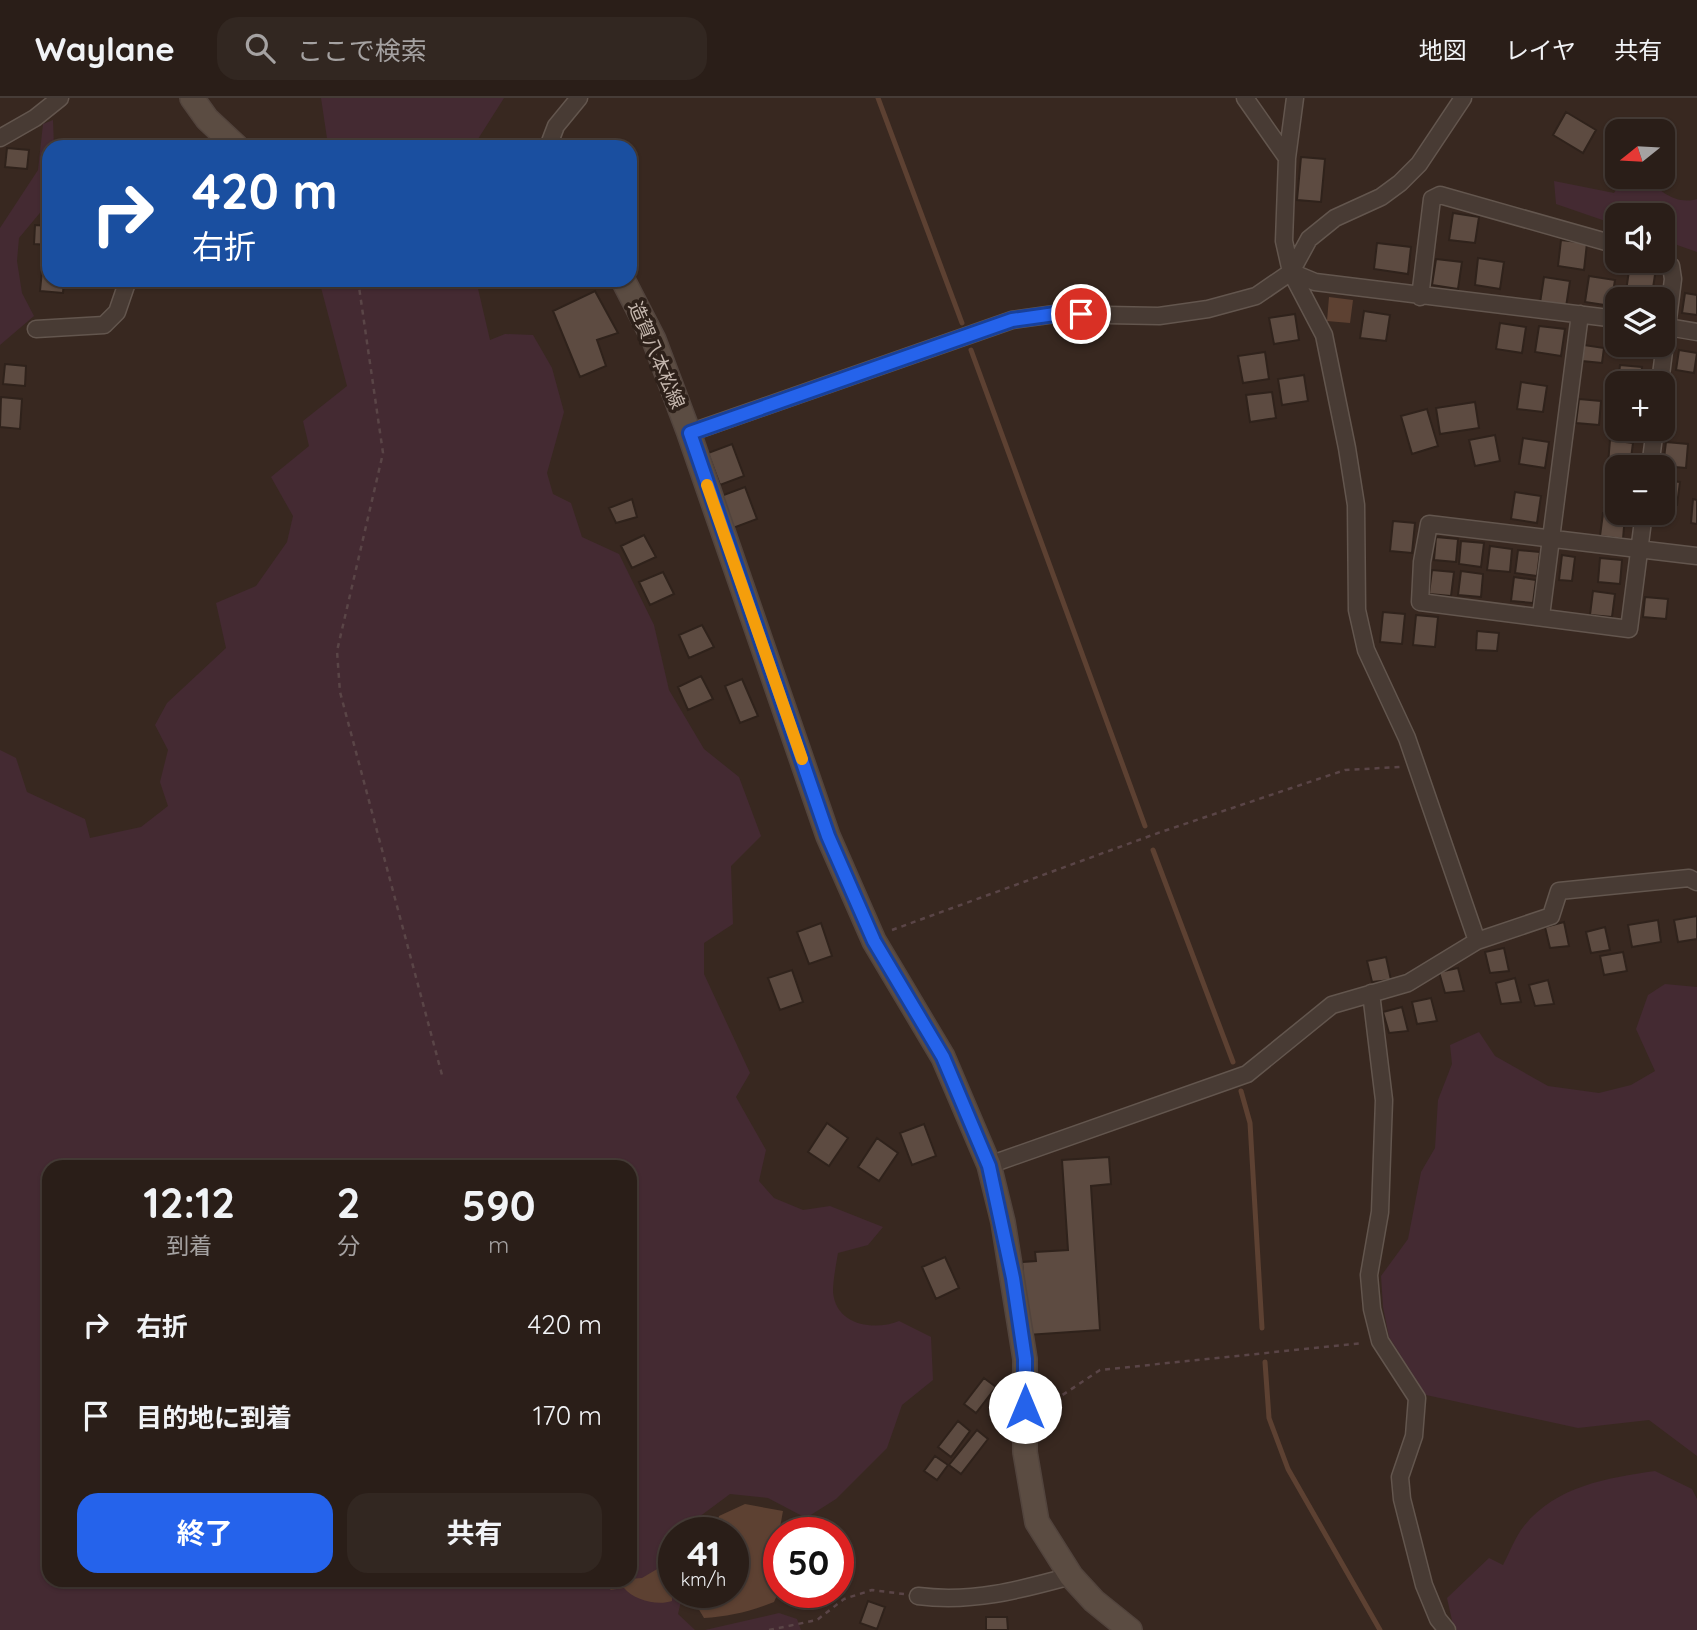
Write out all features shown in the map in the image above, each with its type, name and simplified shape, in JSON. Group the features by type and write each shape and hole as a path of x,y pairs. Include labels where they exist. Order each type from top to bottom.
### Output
{"main road":[{"path":"192,98 207,119 230,140"},
{"name":"造賀八本松線","path":"627,287 654,340 690,433 828,836 874,941 943,1057 989,1166 1003,1222 1025,1359 1028,1483 1037,1522 1071,1576 1094,1601 1130,1630"}],"street":[{"path":"0,138 36,118 60,98"},
{"path":"551,140 556,126 579,98"},
{"path":"1245,98 1287,158"},
{"path":"1295,98 1287,158 1284,241 1291,272 1324,335 1344,435 1356,505 1357,610 1366,650 1407,738 1477,941"},
{"path":"690,433 1012,320 1055,314 1158,316 1208,309 1256,296 1291,272 1309,239 1335,218 1381,197 1419,164 1463,98"},
{"path":"1420,297 1433,199 1440,195 1605,243"},
{"path":"1291,272 1315,282 1420,297 1605,317"},
{"path":"36,329 104,325 117,312 126,287"},
{"path":"1541,616 1580,314"},
{"path":"1675,329 1697,332"},
{"path":"1643,525 1640,550 1629,629 1420,602 1422,562 1429,524 1640,550 1697,556"},
{"path":"989,1166 1247,1074 1332,1004 1408,983 1477,941 1551,916 1559,891 1677,878 1689,878 1697,882"},
{"path":"1371,993 1384,1100 1380,1212 1369,1275 1380,1341 1417,1398 1415,1436 1400,1477 1402,1499 1424,1586 1438,1619 1447,1630"},
{"path":"918,1596 947,1600 993,1596 1071,1576"}],"path":[{"path":"359,287 383,453 339,639 340,692 442,1075"},
{"path":"874,941 886,932 1158,833 1345,770 1415,766"},
{"path":"1025,1407 1041,1409 1100,1370 1380,1341"},
{"path":"769,1630 817,1620 844,1599 872,1590 918,1596"}],"shaded area":[{"path":"321,98 504,98 478,139 327,140"},
{"path":"53,120 54,140 42,140 42,210 19,238 17,261 22,293 34,316 0,345 0,228 38,170 43,124"},
{"path":"1554,181 1614,193 1617,189 1658,189 1676,199 1697,199 1697,252 1675,244 1675,203 1605,203 1605,221 1556,204"},
{"path":"321,287 478,287 490,340 505,334 533,335 552,368 564,412 547,473 553,494 571,503 582,537 619,554 654,625 669,690 704,749 739,777 761,836 731,866 733,924 704,943 704,974 750,1073 736,1097 766,1150 759,1181 774,1198 803,1210 830,1206 883,1227 868,1245 838,1253 833,1287 836,1303 841,1312 858,1323 879,1325 899,1321 931,1337 933,1380 902,1405 887,1448 836,1499 804,1517 768,1498 730,1494 699,1517 658,1517 658,1608 679,1608 678,1614 695,1630 0,1630 0,750 16,758 27,792 85,819 90,838 141,827 168,806 160,782 168,750 155,725 167,703 226,648 216,603 256,586 287,542 293,516 271,477 309,446 303,421 347,386"},
{"path":"1329,297 1353,300 1350,323 1327,321"},
{"path":"1665,984 1697,987 1697,1456 1649,1420 1578,1428 1426,1395 1389,1337 1381,1276 1408,1239 1421,1172 1435,1148 1438,1100 1452,1064 1450,1045 1479,1032 1495,1056 1548,1086 1599,1093 1631,1085 1655,1071 1636,1029 1648,995"},
{"path":"1655,1471 1692,1489 1697,1499 1697,1630 1457,1630 1453,1625 1447,1598 1489,1558 1503,1565 1521,1530 1537,1512 1567,1493 1584,1486"},
{"path":"745,1504 783,1511 782,1517 763,1517 763,1606 731,1615 704,1618 698,1608 749,1608 749,1517 719,1516"},
{"path":"658,1568 658,1602 640,1599 624,1588 610,1590 613,1587 637,1587 637,1578"},
{"path":"779,1613 797,1619 801,1630 705,1630"}],"building":[{"path":"1566,112 1596,130 1583,153 1553,135"},
{"path":"7,148 29,150 27,169 5,167"},
{"path":"1301,157 1325,159 1321,202 1297,200"},
{"path":"1453,213 1479,217 1475,243 1449,240"},
{"path":"35,225 42,226 42,245 34,244"},
{"path":"1561,240 1587,243 1584,270 1558,266"},
{"path":"1377,243 1411,247 1408,274 1374,269"},
{"path":"1478,258 1504,262 1500,289 1475,285"},
{"path":"1436,259 1462,262 1458,289 1432,285"},
{"path":"42,270 42,287 63,287 63,293 40,291"},
{"path":"1629,273 1655,273 1653,287 1627,287"},
{"path":"1589,276 1615,280 1614,287 1605,287 1605,305 1585,302"},
{"path":"1544,277 1570,281 1566,307 1540,303"},
{"path":"595,291 618,333 597,340 606,366 580,377 553,311"},
{"path":"1685,293 1697,295 1697,315 1682,313"},
{"path":"1364,311 1390,315 1386,341 1360,338"},
{"path":"1295,314 1299,340 1274,344 1269,318"},
{"path":"1500,323 1526,327 1522,353 1496,349"},
{"path":"1539,326 1565,329 1561,356 1535,352"},
{"path":"1584,345 1604,348 1602,363 1582,361"},
{"path":"1679,350 1697,353 1694,373 1676,370"},
{"path":"1265,352 1269,379 1243,383 1238,356"},
{"path":"5,364 26,366 25,386 3,384"},
{"path":"1620,365 1642,367 1642,371 1619,371"},
{"path":"1304,375 1308,401 1282,405 1278,379"},
{"path":"1521,382 1547,386 1543,412 1517,409"},
{"path":"1272,392 1276,418 1250,422 1246,395"},
{"path":"1,397 22,399 20,429 0,427"},
{"path":"1579,399 1601,401 1599,425 1576,423"},
{"path":"1475,402 1479,428 1440,434 1436,408"},
{"path":"1427,409 1438,446 1412,454 1401,416"},
{"path":"1495,435 1500,461 1475,466 1469,440"},
{"path":"1523,438 1549,442 1545,468 1519,464"},
{"path":"1610,441 1633,443 1631,455 1609,455"},
{"path":"1666,442 1688,444 1686,468 1675,467 1675,455 1664,455"},
{"path":"732,444 744,476 720,485 708,453"},
{"path":"1675,481 1680,482 1675,505"},
{"path":"745,487 757,519 733,528 721,496"},
{"path":"1515,492 1541,496 1537,523 1511,519"},
{"path":"632,499 637,517 616,523 609,508"},
{"path":"1693,499 1697,500 1697,524 1691,523"},
{"path":"1603,513 1605,525 1624,525 1623,539 1600,536"},
{"path":"1393,521 1415,523 1412,553 1390,551"},
{"path":"644,535 656,557 632,568 621,546"},
{"path":"1436,537 1458,539 1456,562 1434,560"},
{"path":"1461,541 1484,543 1481,567 1459,564"},
{"path":"1490,546 1512,549 1510,572 1487,570"},
{"path":"1518,550 1540,552 1537,576 1515,573"},
{"path":"1562,555 1575,557 1572,581 1559,580"},
{"path":"1600,558 1622,560 1620,584 1598,582"},
{"path":"1432,570 1454,572 1451,596 1429,594"},
{"path":"1461,571 1483,574 1481,597 1458,595"},
{"path":"663,572 674,594 650,605 639,582"},
{"path":"1514,577 1536,580 1533,603 1511,601"},
{"path":"1593,591 1615,594 1612,617 1590,615"},
{"path":"1645,597 1668,599 1666,619 1643,617"},
{"path":"1383,612 1405,614 1402,644 1380,642"},
{"path":"1416,615 1438,617 1435,647 1413,645"},
{"path":"702,625 714,647 689,658 679,635"},
{"path":"1477,631 1499,633 1497,651 1476,650"},
{"path":"701,676 713,699 688,710 678,687"},
{"path":"742,679 758,716 740,723 725,686"},
{"path":"1697,916 1697,939 1678,942 1674,920"},
{"path":"1658,920 1661,942 1632,947 1628,925"},
{"path":"1564,922 1569,946 1550,948 1545,927"},
{"path":"821,923 832,956 809,964 797,932"},
{"path":"1605,927 1610,950 1591,953 1586,932"},
{"path":"1504,948 1509,971 1490,973 1485,952"},
{"path":"1623,952 1627,971 1604,975 1600,956"},
{"path":"1386,957 1391,980 1372,982 1367,961"},
{"path":"1458,968 1464,991 1445,993 1439,972"},
{"path":"792,970 803,1002 780,1010 768,978"},
{"path":"1515,978 1521,1002 1501,1004 1496,983"},
{"path":"1548,980 1554,1004 1535,1006 1529,985"},
{"path":"1431,998 1437,1021 1417,1024 1412,1002"},
{"path":"1402,1007 1408,1031 1389,1033 1383,1012"},
{"path":"827,1123 848,1138 829,1166 808,1152"},
{"path":"924,1124 936,1156 912,1165 900,1133"},
{"path":"877,1138 898,1153 879,1181 858,1167"},
{"path":"1109,1157 1111,1184 1091,1186 1100,1330 1027,1335 1022,1262 1036,1261 1035,1252 1068,1250 1062,1160"},
{"path":"945,1257 959,1288 936,1299 922,1267"},
{"path":"984,1378 996,1387 976,1413 964,1404"},
{"path":"958,1421 970,1431 951,1457 938,1447"},
{"path":"977,1430 988,1439 961,1474 949,1465"},
{"path":"935,1456 948,1465 937,1480 924,1471"},
{"path":"868,1601 885,1607 877,1629 860,1623"},
{"path":"986,1617 1007,1617 1008,1630 986,1630"}],"waterway":[{"path":"878,98 962,323"},
{"path":"971,350 1145,826"},
{"path":"1153,850 1233,1062"},
{"path":"1241,1091 1250,1123 1262,1328"},
{"path":"1265,1362 1269,1418 1288,1469 1380,1630"}],"slow traffic":[{"path":"707,485 802,759"}],"route":[{"path":"1025,1407 1025,1359 1013,1278 989,1166 943,1057 874,941 828,836 690,433 1012,320 1055,314 1081,314"}]}
